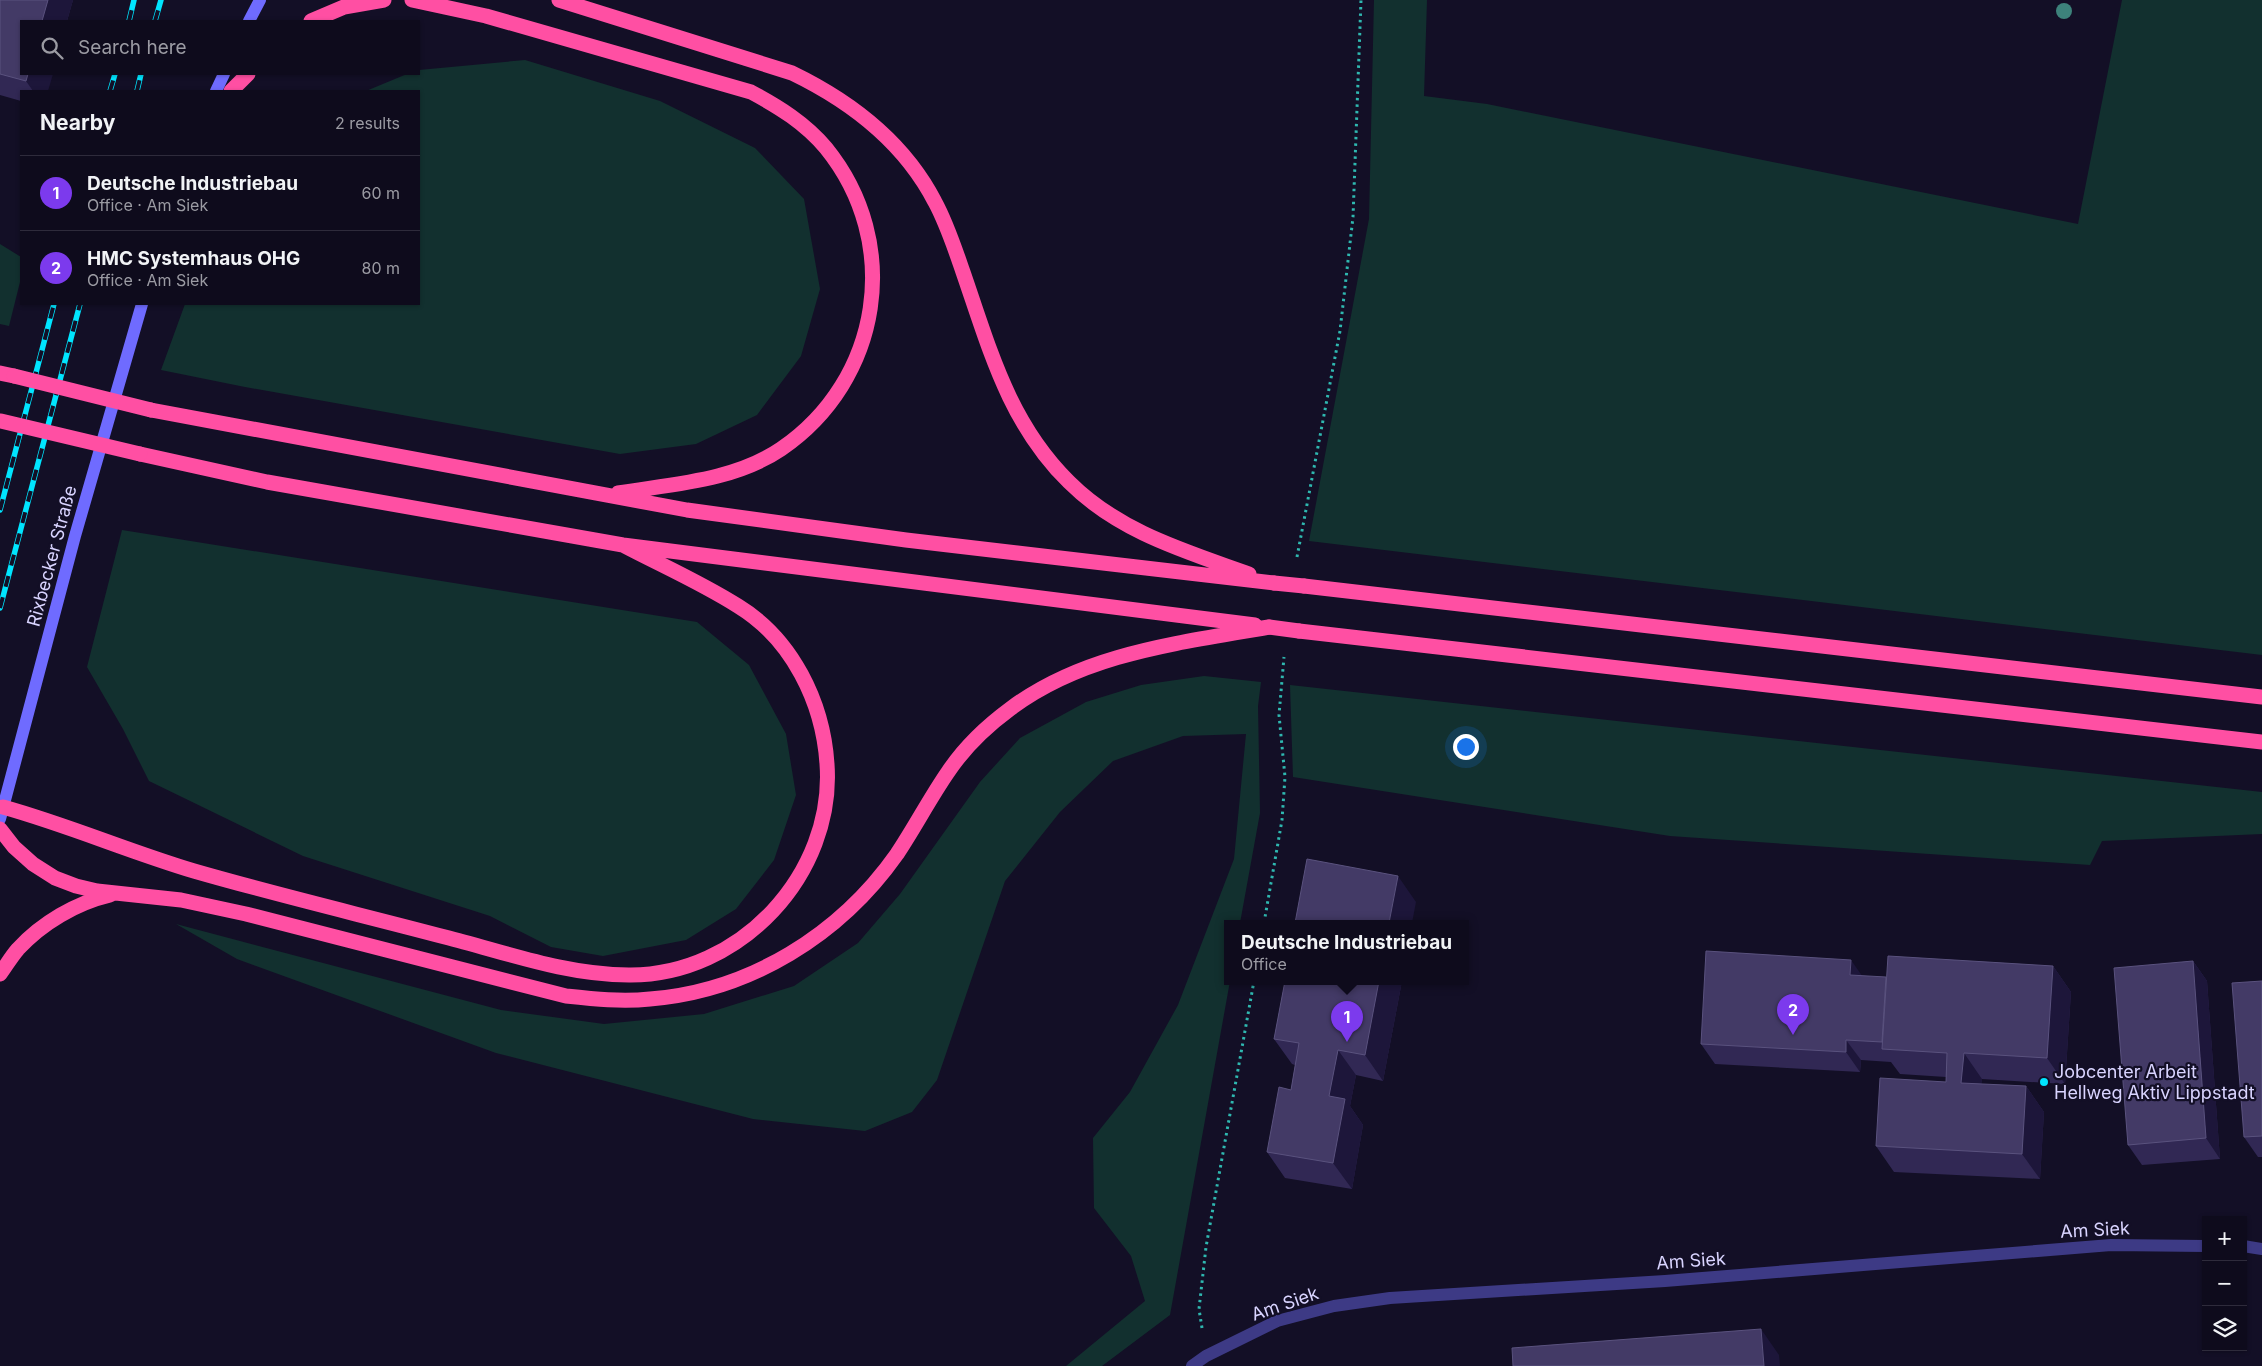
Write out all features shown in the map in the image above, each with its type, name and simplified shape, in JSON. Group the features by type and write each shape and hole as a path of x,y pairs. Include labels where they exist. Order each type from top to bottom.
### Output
{"highway":[{"path":"313,20 344,7 384,0"},
{"path":"412,0 486,16 751,92 778,106 797,120 825,147 844,172 857,200 868,229 873,291 868,322 859,353 845,382 827,408 798,436 779,450 751,465 721,475 606,495"},
{"path":"559,0 792,73 828,91 874,124 898,148 918,173 935,202 949,232 1010,402 1027,432 1047,458 1075,488 1094,504 1149,538 1274,583"},
{"path":"232,90 247,75"},
{"path":"7,374 151,410 687,510 906,540 2262,697"},
{"path":"1,421 267,482 624,545 1299,631 2262,742"},
{"path":"2,813 52,821 194,871 478,945 533,962 630,976 661,973 691,965 719,953 751,932 769,917 789,893 805,867 818,837 825,806 828,773 826,740 818,709 804,679 787,652 765,627 740,606 624,545"},
{"path":"0,829 14,847 33,864 55,878 76,886 181,900 246,914 566,996 608,1000 651,999 693,993 734,981 773,964 809,942 842,916 871,886 897,854 949,769 977,737 1010,709 1046,686 1074,672 1104,661 1179,644 1269,627"},
{"path":"0,974 18,949 59,916 83,904 119,893"}],"main road":[{"path":"250,20 260,0"},
{"path":"216,90 224,75"},
{"name":"Rixbecker Straße","path":"2,813 75,536 142,305"}],"street":[{"name":"Am Siek","path":"1192,1366 1206,1356 1277,1321 1334,1306 1390,1298 1665,1281 2110,1245 2202,1246"},
{"path":"2247,1247 2262,1249"}],"path":[{"path":"1296,561 1300,532 1322,432 1340,331 1353,217 1361,0"},
{"path":"1265,920 1282,820 1285,777 1279,714 1284,654"},
{"path":"1206,1356 1199,1309 1206,1246 1253,985"}],"green space":[{"path":"1374,0 1427,0 1424,96 1487,104 2078,224 2122,0 2262,0 2262,655 1309,541 1369,219"},
{"path":"525,60 660,101 755,148 804,199 820,289 801,356 757,415 696,444 620,454 245,387 161,370 185,305 420,305 420,90 368,90 405,75 420,75 420,70"},
{"path":"0,244 20,256 20,282 9,326 0,324"},
{"path":"122,530 697,622 749,665 786,734 796,795 774,860 736,909 686,940 603,956 551,947 490,916 303,856 149,781 123,729 87,667"},
{"path":"1204,676 1261,682 1258,706 1260,813 1241,920 1224,920 1224,985 1229,985 1170,1315 1102,1366 1066,1366 1145,1301 1131,1256 1094,1208 1093,1138 1130,1092 1178,1005 1234,859 1246,734 1183,736 1113,761 1060,812 1005,881 937,1080 912,1112 865,1131 753,1119 496,1053 237,959 176,924 501,1010 604,1024 704,1014 794,986 858,943 900,894 980,782 1020,738 1086,702 1141,685"},
{"path":"1290,685 2262,792 2262,834 2102,841 2090,865 1670,836 1293,777"}],"building":[{"path":"0,0 48,0 42,20 20,20 20,75 28,75 26,81 0,74"},
{"path":"1307,859 1398,876 1390,920 1296,920"},
{"path":"1706,951 1851,960 1850,975 1886,977 1882,1042 1846,1040 1846,1052 1701,1044"},
{"name":"Jobcenter Arbeit Hellweg Aktiv Lippstadt","path":"1888,956 2053,966 2047,1058 1964,1053 1961,1083 2026,1086 2022,1154 1876,1146 1880,1078 1946,1082 1947,1053 1882,1049"},
{"path":"2193,961 2206,1138 2128,1145 2114,968"},
{"path":"2262,981 2262,1136 2244,1137 2232,983"},
{"path":"1284,985 1378,985 1365,1055 1338,1050 1329,1096 1345,1099 1333,1163 1267,1152 1279,1087 1291,1090 1299,1043 1274,1039"},
{"path":"1761,1329 1764,1366 1513,1366 1512,1348"}],"railway":[{"path":"129,20 134,0"},
{"path":"155,20 161,0"},
{"path":"110,90 115,75"},
{"path":"137,90 141,75"},
{"path":"0,510 54,305"},
{"path":"0,608 80,305"}],"place":[{"name":"HMC Systemhaus OHG","path":"1793,1035"},
{"name":"Deutsche Industriebau","path":"1347,1042"},
{"name":"Jobcenter Arbeit Hellweg Aktiv Lippstadt","path":"2044,1082"}]}
